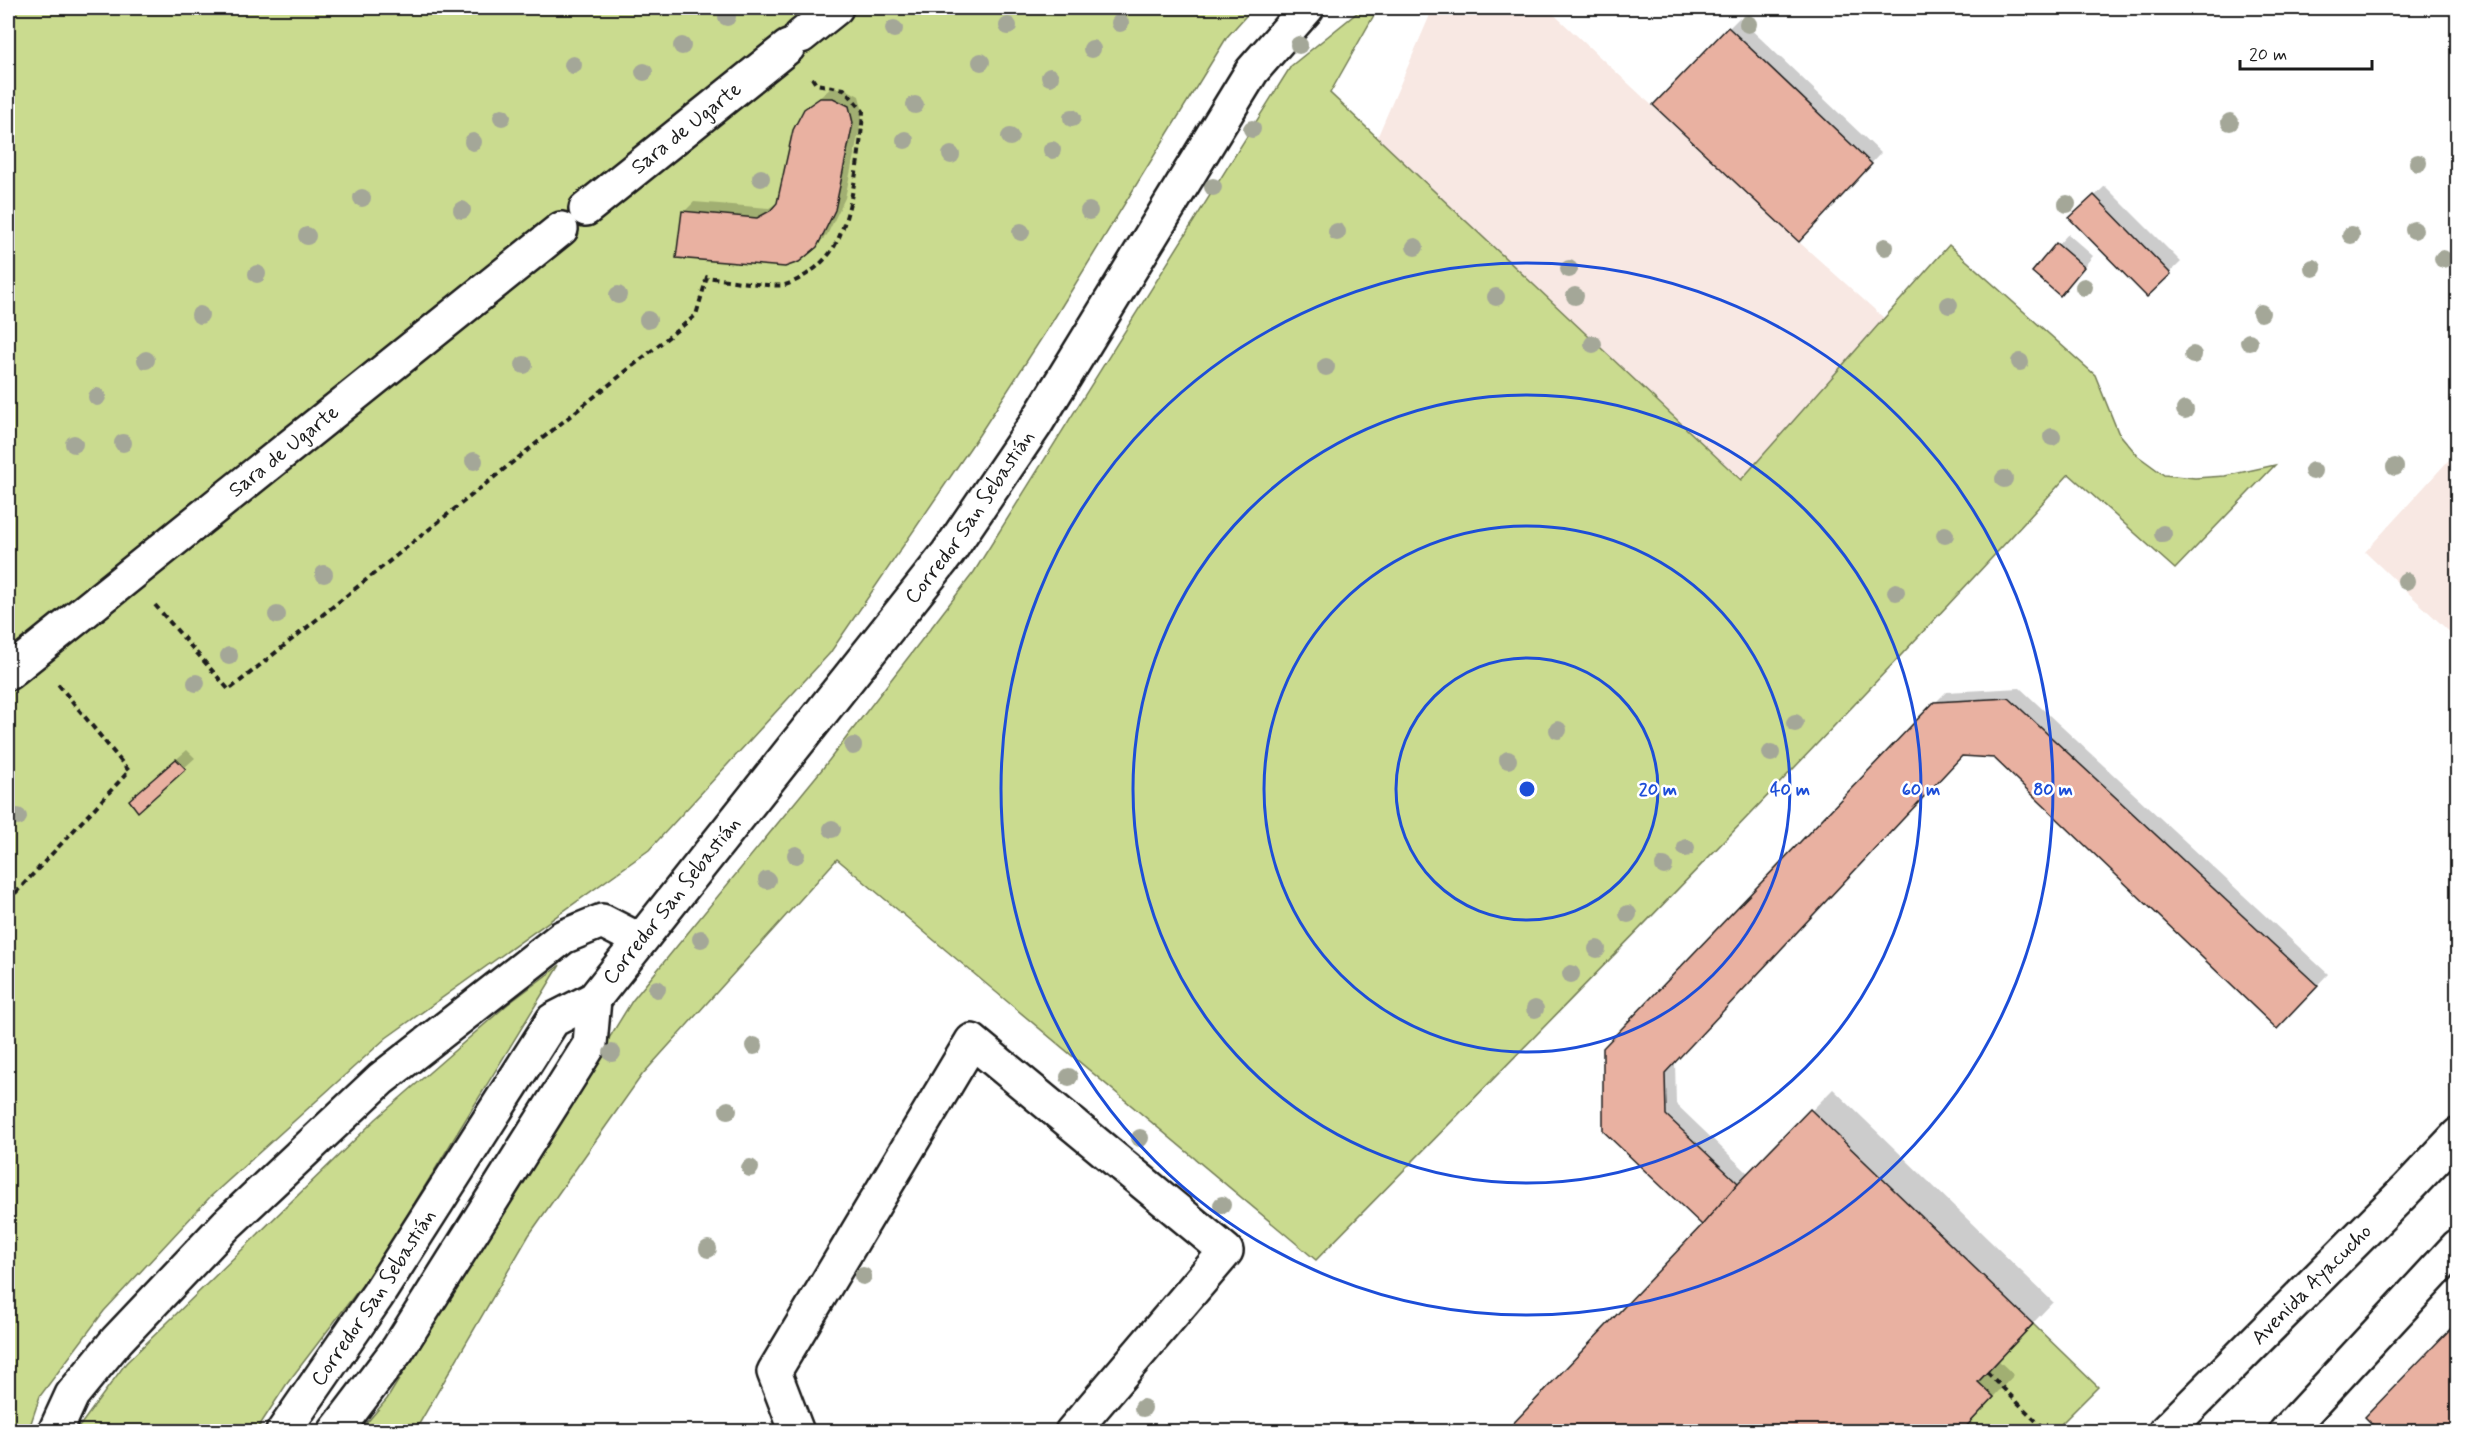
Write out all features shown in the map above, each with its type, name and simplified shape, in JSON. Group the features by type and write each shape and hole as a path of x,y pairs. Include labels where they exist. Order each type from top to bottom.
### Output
{"street":[{"name":"Sara de Ugarte","path":"20,663 836,8"},
{"name":"Corredor San Sebastián","path":"283,1431 378,1296 553,1020 594,999 948,553 1035,425 1252,71 1307,8"},
{"path":"55,1431 72,1395 117,1340 227,1224 381,1079 563,937 602,921 639,940"},
{"name":"Corredor San Sebastián","path":"335,1431 398,1349 590,1044 594,999"},
{"path":"797,1431 774,1372 972,1041 1226,1251 1072,1431"},
{"name":"Avenida Ayacucho","path":"2165,1431 2405,1191 2457,1135"},
{"path":"2286,1431 2457,1246"}],"path":[{"path":"129,575 228,690 696,315 707,277 783,285 812,272 833,249 845,219 861,147 863,111 844,89 816,84 794,41"},
{"path":"8,902 129,771 20,663"},
{"path":"1987,1372 2047,1431"}],"shaded area":[{"path":"1433,8 1547,8 1884,318 1742,480 1377,138"},
{"path":"2457,451 2457,639 2365,552"}],"green space":[{"path":"8,8 1253,8 1227,37 1052,322 979,435 830,653 649,850 386,1038 210,1197 104,1311 40,1396 28,1432 8,1431"},
{"path":"1363,8 1378,8 1330,93 1741,480 1949,245 2095,375 2118,432 2138,456 2164,475 2195,478 2225,476 2275,465 2175,569 2069,474 1790,772 1316,1260 837,859 642,1075 529,1235 415,1431 359,1432 387,1399 632,1001 823,768 974,572 1291,66"},
{"path":"560,965 373,1271 286,1385 256,1431 76,1431 126,1363 376,1119 508,1004"},
{"path":"2033,1324 2098,1387 2054,1431 1961,1432 1994,1397 1978,1382"}],"building":[{"path":"1728,27 1872,164 1799,242 1653,105"},
{"path":"820,98 833,98 849,106 853,123 835,210 817,247 799,262 785,267 676,258 682,211 757,218 770,211 777,203 793,130 804,109"},
{"path":"2094,195 2171,274 2147,297 2069,218"},
{"path":"2056,243 2084,267 2060,296 2032,272"},
{"path":"2009,698 2318,986 2277,1029 1994,758 1962,756 1665,1073 1666,1115 1738,1183 1702,1225 1603,1131 1603,1048 1934,702"},
{"path":"176,759 186,769 138,812 129,800"},
{"path":"1810,1109 2033,1324 1978,1382 1994,1397 1961,1432 1505,1432 1702,1225 1738,1183"},
{"path":"2458,1321 2458,1426 2452,1432 2380,1432 2365,1417"}]}
